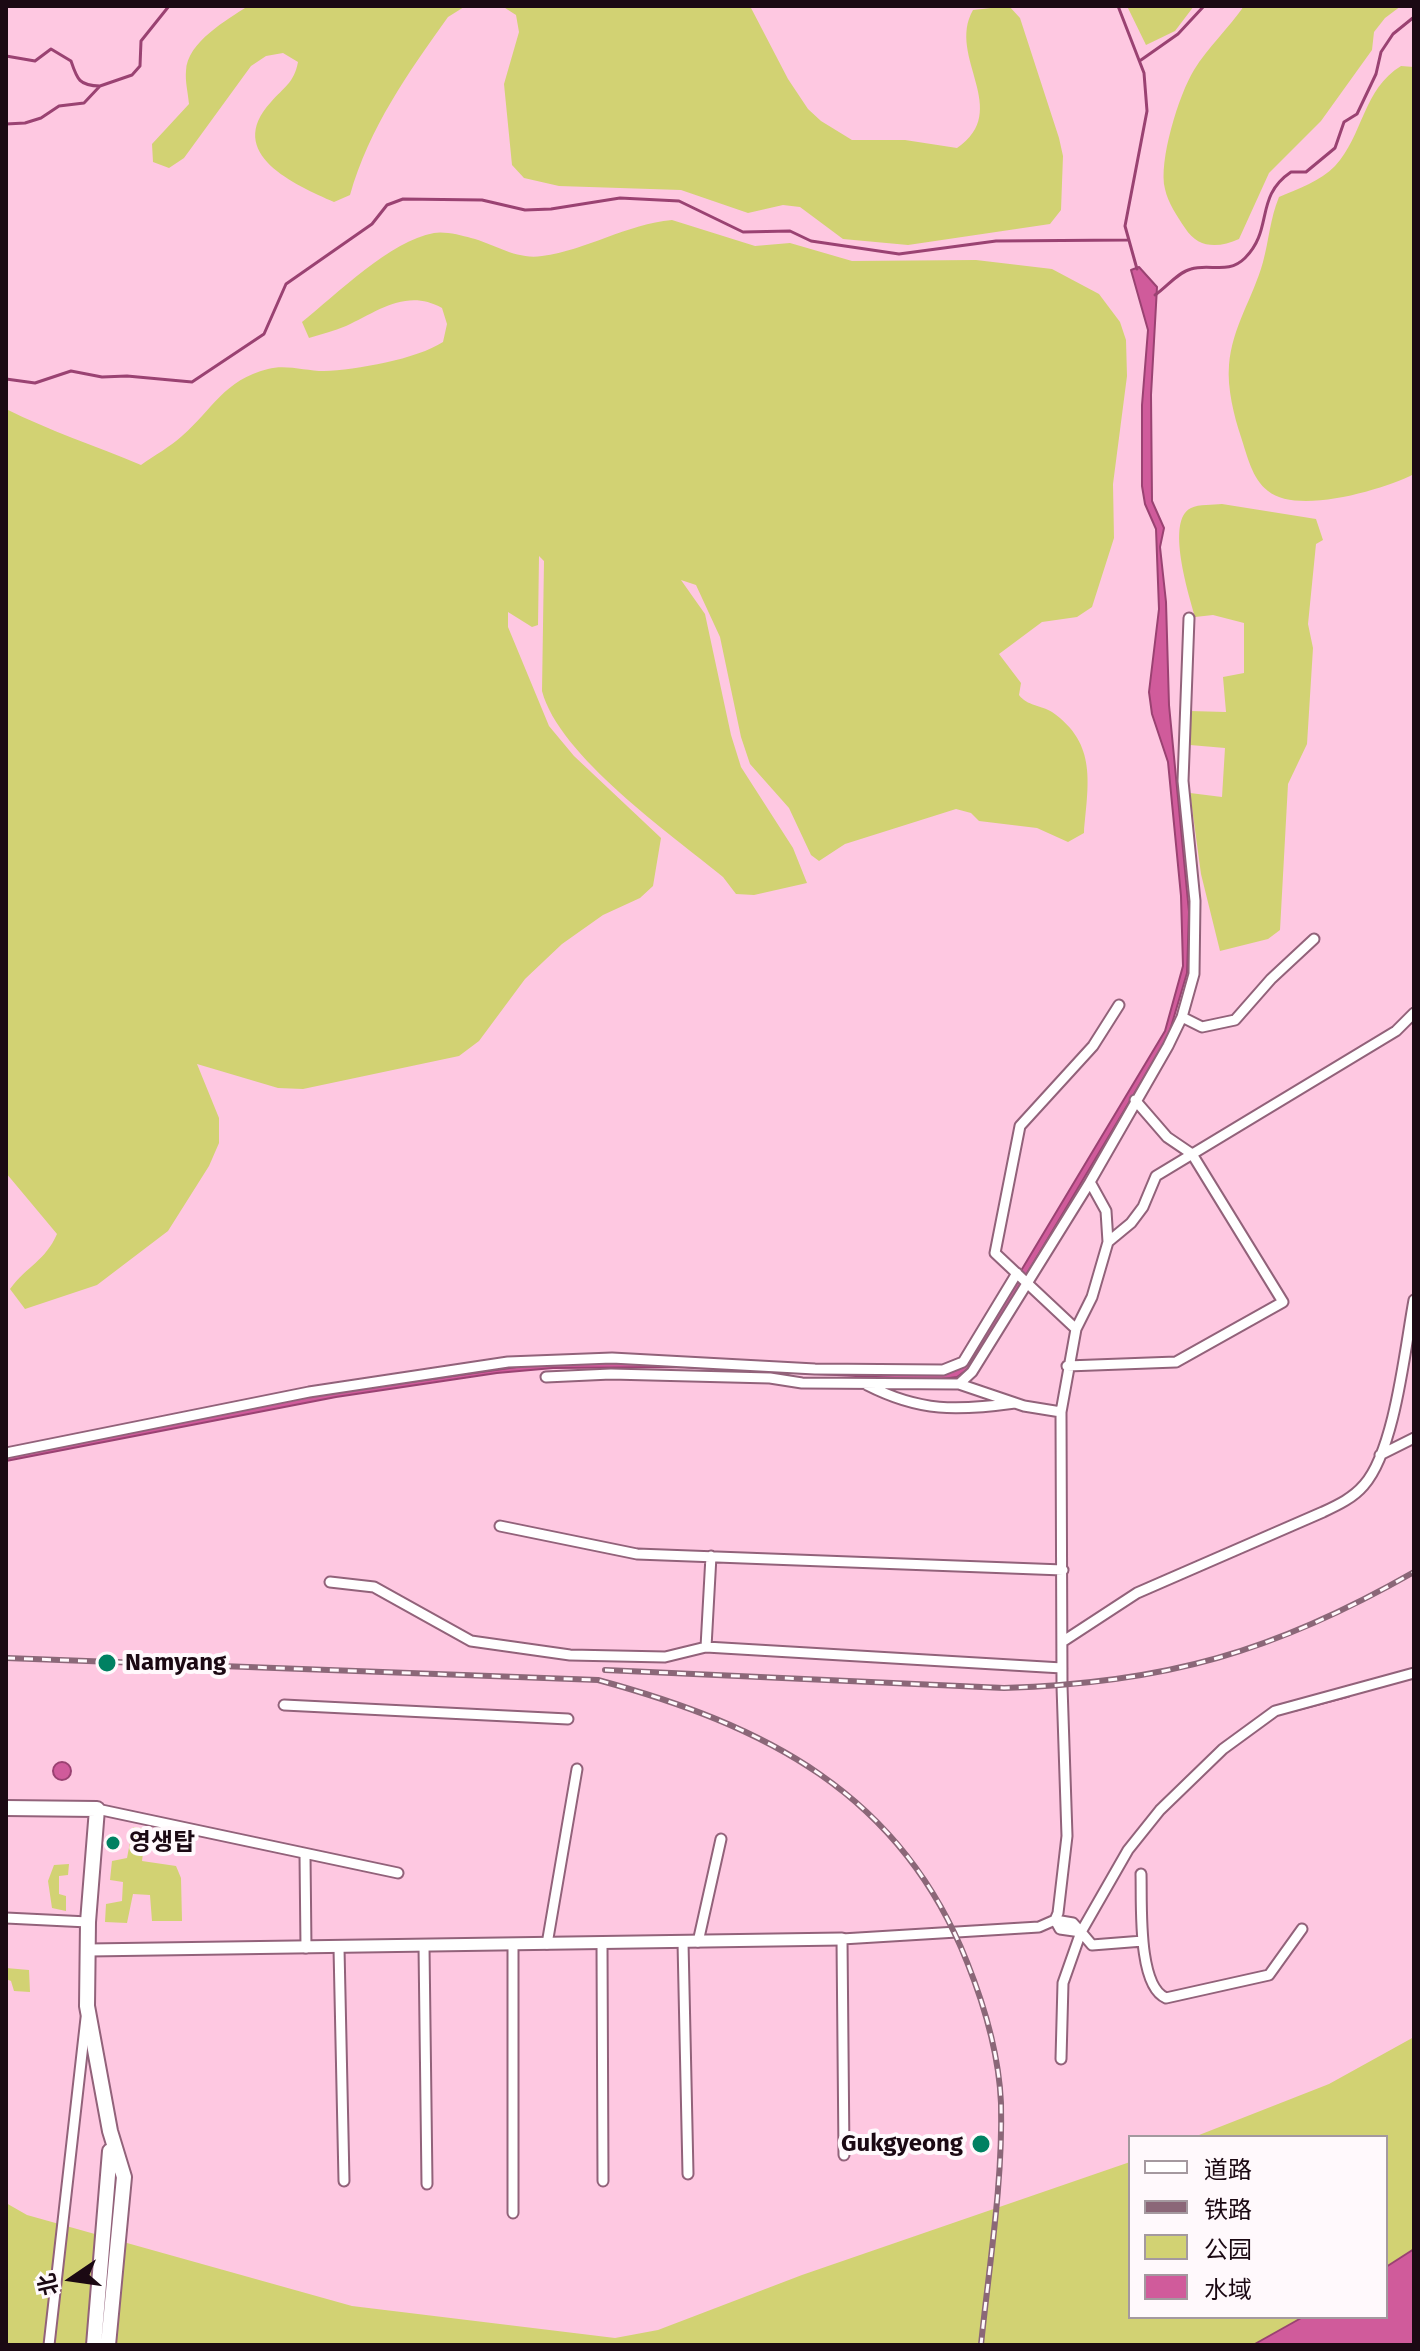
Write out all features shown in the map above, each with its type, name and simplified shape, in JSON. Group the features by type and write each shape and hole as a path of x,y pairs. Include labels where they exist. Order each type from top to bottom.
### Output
{"main road":[{"path":"6,1808 97,1809 88,1922 87,2006 110,2131 124,2177 116,2195 94,2345"},
{"path":"108,2345 116,2195"}],"street":[{"path":"6,1453 309,1392 508,1362 612,1358 815,1369 943,1370 963,1362 1090,1182 1182,1017 1194,974 1195,933 1183,781 1189,618"},
{"path":"1182,1017 1202,1027 1235,1020 1271,979 1314,939"},
{"path":"1076,1329 995,1253 1020,1126 1093,1046 1119,1005"},
{"path":"1108,1242 1131,1223 1143,1207 1156,1176 1396,1031 1414,1013"},
{"path":"1067,1366 1176,1362 1283,1302 1192,1154 1167,1137 1135,1100"},
{"path":"1055,1920 1067,1836 1062,1668 1061,1412 1076,1329 1092,1297 1108,1242 1106,1211 1090,1182"},
{"path":"959,1384 972,1372 1021,1277"},
{"path":"1062,1642 1137,1593 1346,1501 1366,1484 1380,1455 1392,1414 1414,1300"},
{"path":"546,1377 611,1374 959,1384 1015,1402 1061,1412"},
{"path":"864,1383 915,1405 967,1409 1015,1402"},
{"path":"1380,1455 1414,1438"},
{"path":"500,1526 637,1554 1063,1570"},
{"path":"706,1647 711,1556"},
{"path":"330,1582 374,1587 471,1641 570,1655 665,1657 706,1647 1062,1668"},
{"path":"1061,2059 1063,1983 1081,1932 1128,1850 1169,1802 1244,1732 1290,1705 1414,1673"},
{"path":"284,1705 568,1719"},
{"path":"547,1944 577,1769"},
{"path":"97,1809 398,1873"},
{"path":"698,1942 721,1839"},
{"path":"305,1855 306,1948"},
{"path":"1141,1874 1143,1941 1152,1985 1158,1995 1166,1998 1269,1975 1302,1929"},
{"path":"6,1918 88,1922"},
{"path":"89,1950 842,1939 1039,1927 1055,1920 1073,1923 1092,1945 1143,1941"},
{"path":"842,1939 844,2155"},
{"path":"683,1942 688,2174"},
{"path":"602,1943 603,2181"},
{"path":"513,1945 513,2213"},
{"path":"424,1946 427,2184"},
{"path":"339,1948 344,2181"},
{"path":"49,2345 87,2006"}],"green space":[{"path":"248,6 485,6 464,7 448,17 404,80 379,124 350,195 334,202 285,177 260,152 255,137 258,121 291,80 298,62 283,53 266,56 251,66 184,158 169,168 153,162 152,144 189,104 186,71 193,51 219,25"},
{"path":"502,6 750,6 788,79 808,109 821,121 852,140 905,140 957,148 973,133 979,117 980,100 967,46 967,28 973,10 1009,6 1020,18 1059,138 1063,156 1061,210 1050,224 908,245 843,239 800,207 783,205 748,213 681,190 559,186 524,178 512,165 504,84 519,32 516,15"},
{"path":"1127,6 1194,6 1175,31 1146,45"},
{"path":"1244,6 1401,6 1385,18 1374,32 1372,50 1321,121 1269,173 1239,239 1209,245 1190,235 1173,209 1165,189 1164,162 1176,111 1188,81"},
{"path":"1401,66 1414,67 1414,474 1382,487 1340,498 1299,501 1281,498 1268,491 1258,480 1238,429 1229,383 1234,338 1259,275 1279,197 1316,180 1335,166 1352,141 1379,87"},
{"path":"672,220 755,246 790,243 852,261 976,260 1052,269 1099,294 1120,322 1126,340 1127,376 1113,484 1114,538 1092,607 1077,617 1042,622 999,654 1021,683 1019,695 1022,699 1052,712 1067,724 1077,738 1087,766 1084,833 1068,842 1037,828 979,821 971,813 956,809 845,844 819,861 811,855 789,808 750,764 741,737 720,637 696,585 681,580 705,614 731,735 741,767 793,848 807,883 754,895 736,894 723,877 647,816 593,767 553,716 542,691 544,561 539,556 538,625 532,627 508,612 508,627 549,726 574,756 661,838 653,886 640,898 603,915 562,944 525,979 479,1041 459,1056 303,1089 278,1088 197,1064 219,1118 219,1143 209,1166 168,1231 97,1285 25,1309 10,1289 47,1251 57,1234 6,1173 6,409 141,465 182,436 220,396 253,374 288,367 324,371 369,366 418,354 443,342 447,324 442,308 417,300 381,308 346,326 309,338 302,322 382,257 417,238 434,233 452,234 532,257 559,253 639,226"},
{"path":"1222,504 1316,519 1323,540 1316,544 1308,624 1313,648 1307,744 1288,784 1280,930 1268,939 1220,951 1201,874 1190,793 1222,797 1225,748 1190,745 1190,711 1226,712 1223,677 1244,673 1244,623 1213,615 1195,617 1179,542 1183,515 1191,508"},
{"path":"133,1827 146,1829 142,1861 176,1866 181,1878 182,1921 152,1921 150,1895 133,1894 127,1923 105,1922 106,1904 122,1901 123,1882 110,1880 112,1861 127,1858"},
{"path":"69,1864 68,1875 59,1876 59,1894 66,1896 66,1911 52,1908 48,1881 54,1865"},
{"path":"6,1968 29,1970 30,1992 14,1991 11,1981 6,1979"},
{"path":"1414,2037 1414,2249 1388,2266 1388,2135 1199,2135 1329,2084"},
{"path":"1128,2163 1128,2319 1299,2319 1253,2345 6,2345 6,2203 27,2215 352,2306 615,2338 658,2330 802,2275"}],"water":[{"path":"1139,267 1157,287 1151,395 1152,501 1164,528 1160,547 1166,602 1169,705 1189,912 1187,973 1168,1037 972,1366 957,1377 934,1380 680,1367 553,1368 497,1373 336,1397 6,1461 6,1457 297,1398 538,1364 610,1362 916,1375 956,1369 983,1334 1165,1031 1183,966 1181,896 1168,762 1152,714 1149,692 1159,609 1156,529 1145,504 1142,486 1142,405 1148,330 1131,270"},
{"path":"58,1762 66,1762 71,1771 69,1778 58,1780 53,1775 53,1767"},
{"path":"1414,2249 1414,2345 1253,2345 1299,2319 1388,2319 1388,2266"}],"waterway":[{"path":"6,124 25,123 41,118 59,106 84,103 100,86 132,75 140,66 141,41 169,6"},
{"path":"1118,6 1144,73 1147,111 1125,226 1137,269"},
{"path":"1141,60 1178,34 1204,6"},
{"path":"1155,295 1186,271 1232,266 1245,258 1259,236 1272,192 1291,172 1306,172 1335,148 1344,122 1357,114 1376,74 1381,52 1393,34 1414,17"},
{"path":"6,56 35,61 51,49 71,61 83,83 100,86"},
{"path":"6,379 35,383 71,371 102,377 192,382 264,334 286,284 372,224 387,205 403,199 482,200 525,210 620,198 679,201 743,232 790,231 811,241 899,254 996,241 1127,240"},
{"path":"1296,1710 1349,1696"}],"railway":[{"path":"605,1670 1004,1688 1116,1679 1168,1670 1265,1643 1363,1600 1414,1572"},
{"path":"6,1658 598,1680 716,1719 770,1744 820,1774 865,1810 904,1853 939,1903 967,1962 985,2014 997,2067 1001,2133 998,2194 981,2345"}],"place":[{"name":"Namyang","path":"107,1663"},
{"name":"영생탑","path":"113,1843"},
{"name":"Gukgyeong","path":"981,2144"}]}
